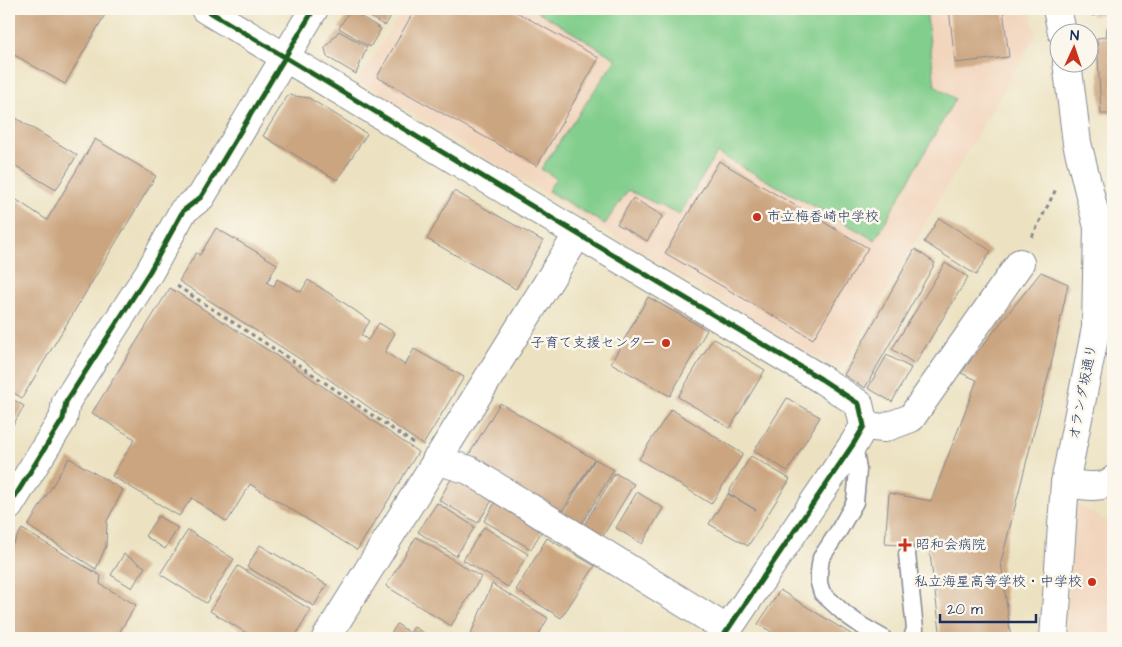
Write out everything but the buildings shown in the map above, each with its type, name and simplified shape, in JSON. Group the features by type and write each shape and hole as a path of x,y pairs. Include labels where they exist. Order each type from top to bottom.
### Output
{"street":[{"path":"205,9 821,379 859,404 859,434 725,634 469,470 436,460"},
{"path":"9,506 63,419 66,402 150,271 183,211 201,197 314,9"},
{"path":"1058,9 1060,22"},
{"name":"オランダ坂通り","path":"1054,638 1065,483 1096,328 1098,227 1078,143 1068,72"},
{"path":"326,638 578,234"},
{"path":"859,434 884,428 911,418 1020,263"},
{"path":"1065,483 1094,486 1111,483 1113,480"}],"lane":[{"path":"859,434 855,502 821,558 818,583 822,594 845,614 883,638"},
{"path":"907,554 915,629 912,638"}],"path":[{"path":"1020,263 1057,186"},
{"path":"172,283 299,365 436,460"}],"shaded area":[{"name":"市立梅香崎中学校","path":"403,9 1029,9 1036,34 840,370 810,354 359,81"},
{"name":"私立海星高等学校・中学校","path":"1076,503 1113,525 1113,638 1066,638"}],"green space":[{"path":"534,9 926,9 935,86 955,99 875,240 717,153 679,215 628,190 605,224 548,191 556,178 541,169 616,59"}],"cycle path":[{"path":"205,9 821,379 859,404 864,426 722,638"},
{"path":"9,506 63,419 66,402 150,271 183,211 201,197 314,9"}],"place":[{"name":"市立梅香崎中学校","path":"757,217"},
{"name":"子育て支援センター","path":"666,343"},
{"name":"昭和会病院","path":"905,545"},
{"name":"私立海星高等学校・中学校","path":"1092,582"}]}
